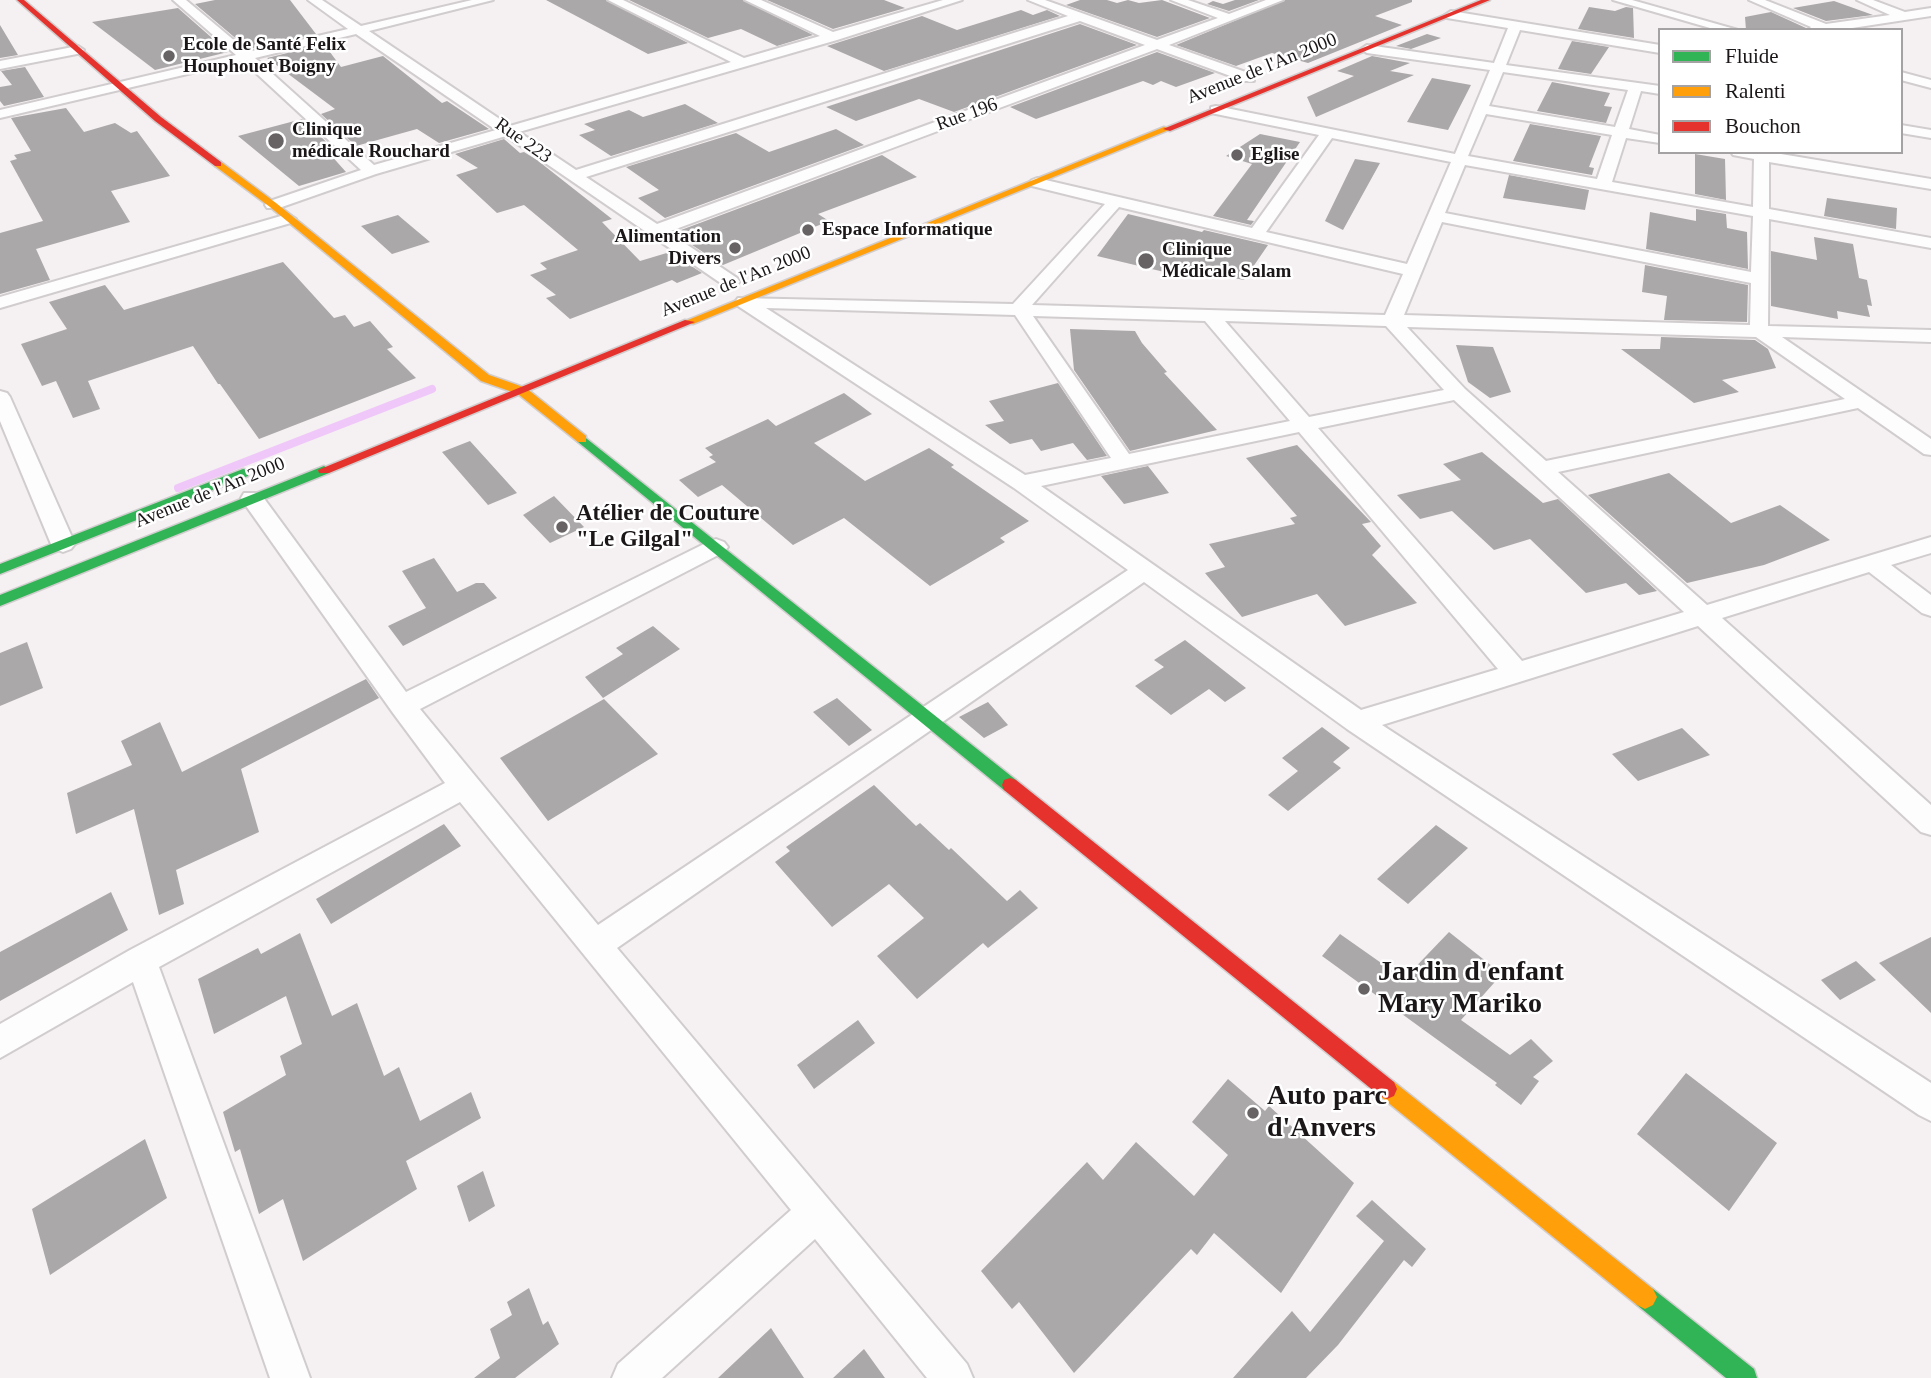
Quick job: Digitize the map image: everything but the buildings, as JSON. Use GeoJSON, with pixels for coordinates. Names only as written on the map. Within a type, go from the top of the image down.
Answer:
{"type":"FeatureCollection","features":[{"type":"Feature","properties":{"kind":"main road"},"geometry":{"type":"LineString","coordinates":[[20,0],[158,119],[273,205],[479,380],[522,391],[716,547],[1723,1371]]}},
{"type":"Feature","properties":{"kind":"main road","name":"Avenue de l'An 2000"},"geometry":{"type":"LineString","coordinates":[[1013,174],[1249,78],[1449,7],[1487,0]]}},
{"type":"Feature","properties":{"kind":"main road","name":"Avenue de l'An 2000"},"geometry":{"type":"LineString","coordinates":[[0,569],[63,544],[254,483],[522,391],[1367,49],[1449,7]]}},
{"type":"Feature","properties":{"kind":"main road"},"geometry":{"type":"LineString","coordinates":[[479,380],[511,368]]}},
{"type":"Feature","properties":{"kind":"main road","name":"Avenue de l'An 2000"},"geometry":{"type":"LineString","coordinates":[[0,601],[254,483]]}},
{"type":"Feature","properties":{"kind":"street"},"geometry":{"type":"LineString","coordinates":[[179,0],[371,171]]}},
{"type":"Feature","properties":{"kind":"street"},"geometry":{"type":"LineString","coordinates":[[0,114],[487,0]]}},
{"type":"Feature","properties":{"kind":"street"},"geometry":{"type":"LineString","coordinates":[[614,0],[744,63]]}},
{"type":"Feature","properties":{"kind":"street"},"geometry":{"type":"LineString","coordinates":[[751,0],[833,37]]}},
{"type":"Feature","properties":{"kind":"street"},"geometry":{"type":"LineString","coordinates":[[273,205],[371,171],[956,0]]}},
{"type":"Feature","properties":{"kind":"street"},"geometry":{"type":"LineString","coordinates":[[1034,0],[1249,78]]}},
{"type":"Feature","properties":{"kind":"street"},"geometry":{"type":"LineString","coordinates":[[1177,0],[1230,18]]}},
{"type":"Feature","properties":{"kind":"street","name":"Rue 196"},"geometry":{"type":"LineString","coordinates":[[657,230],[1277,0]]}},
{"type":"Feature","properties":{"kind":"street"},"geometry":{"type":"LineString","coordinates":[[1619,0],[1724,28]]}},
{"type":"Feature","properties":{"kind":"street"},"geometry":{"type":"LineString","coordinates":[[1755,0],[1817,28]]}},
{"type":"Feature","properties":{"kind":"street"},"geometry":{"type":"LineString","coordinates":[[1863,0],[1931,26]]}},
{"type":"Feature","properties":{"kind":"street","name":"Rue 223"},"geometry":{"type":"LineString","coordinates":[[318,1],[731,282]]}},
{"type":"Feature","properties":{"kind":"street"},"geometry":{"type":"LineString","coordinates":[[1449,7],[1515,27],[1658,49]]}},
{"type":"Feature","properties":{"kind":"street"},"geometry":{"type":"LineString","coordinates":[[1826,28],[1931,12]]}},
{"type":"Feature","properties":{"kind":"street"},"geometry":{"type":"LineString","coordinates":[[573,176],[1079,17]]}},
{"type":"Feature","properties":{"kind":"street"},"geometry":{"type":"LineString","coordinates":[[1392,321],[1515,27]]}},
{"type":"Feature","properties":{"kind":"street"},"geometry":{"type":"LineString","coordinates":[[1367,49],[1658,90]]}},
{"type":"Feature","properties":{"kind":"street"},"geometry":{"type":"LineString","coordinates":[[0,65],[78,50]]}},
{"type":"Feature","properties":{"kind":"street"},"geometry":{"type":"LineString","coordinates":[[1903,77],[1931,84]]}},
{"type":"Feature","properties":{"kind":"street"},"geometry":{"type":"LineString","coordinates":[[1603,185],[1636,87]]}},
{"type":"Feature","properties":{"kind":"street"},"geometry":{"type":"LineString","coordinates":[[1481,109],[1658,139]]}},
{"type":"Feature","properties":{"kind":"street"},"geometry":{"type":"LineString","coordinates":[[1216,110],[1459,159],[1931,243]]}},
{"type":"Feature","properties":{"kind":"street"},"geometry":{"type":"LineString","coordinates":[[1903,129],[1931,134]]}},
{"type":"Feature","properties":{"kind":"street"},"geometry":{"type":"LineString","coordinates":[[1256,234],[1328,133]]}},
{"type":"Feature","properties":{"kind":"street"},"geometry":{"type":"LineString","coordinates":[[1759,330],[1762,154],[1931,184]]}},
{"type":"Feature","properties":{"kind":"street"},"geometry":{"type":"LineString","coordinates":[[1037,183],[1413,271]]}},
{"type":"Feature","properties":{"kind":"street"},"geometry":{"type":"LineString","coordinates":[[1019,308],[1115,202]]}},
{"type":"Feature","properties":{"kind":"street"},"geometry":{"type":"LineString","coordinates":[[1436,216],[1760,279]]}},
{"type":"Feature","properties":{"kind":"street"},"geometry":{"type":"LineString","coordinates":[[0,303],[288,219]]}},
{"type":"Feature","properties":{"kind":"street"},"geometry":{"type":"LineString","coordinates":[[744,302],[1931,336]]}},
{"type":"Feature","properties":{"kind":"street"},"geometry":{"type":"LineString","coordinates":[[744,302],[1022,483],[1357,722],[1931,1103]]}},
{"type":"Feature","properties":{"kind":"street"},"geometry":{"type":"LineString","coordinates":[[1019,308],[1124,462]]}},
{"type":"Feature","properties":{"kind":"street"},"geometry":{"type":"LineString","coordinates":[[1210,315],[1517,673]]}},
{"type":"Feature","properties":{"kind":"street"},"geometry":{"type":"LineString","coordinates":[[1392,321],[1458,393],[1931,823]]}},
{"type":"Feature","properties":{"kind":"street"},"geometry":{"type":"LineString","coordinates":[[1759,330],[1931,449]]}},
{"type":"Feature","properties":{"kind":"street"},"geometry":{"type":"LineString","coordinates":[[1022,483],[1458,393]]}},
{"type":"Feature","properties":{"kind":"street"},"geometry":{"type":"LineString","coordinates":[[1541,469],[1862,401]]}},
{"type":"Feature","properties":{"kind":"street"},"geometry":{"type":"LineString","coordinates":[[1,404],[63,544]]}},
{"type":"Feature","properties":{"kind":"street"},"geometry":{"type":"LineString","coordinates":[[254,483],[402,706],[464,786],[953,1378]]}},
{"type":"Feature","properties":{"kind":"street"},"geometry":{"type":"LineString","coordinates":[[1357,722],[1931,545]]}},
{"type":"Feature","properties":{"kind":"street"},"geometry":{"type":"LineString","coordinates":[[402,706],[716,547]]}},
{"type":"Feature","properties":{"kind":"street"},"geometry":{"type":"LineString","coordinates":[[1872,564],[1931,607]]}},
{"type":"Feature","properties":{"kind":"street"},"geometry":{"type":"LineString","coordinates":[[597,944],[1145,570]]}},
{"type":"Feature","properties":{"kind":"street"},"geometry":{"type":"LineString","coordinates":[[0,1042],[141,960],[464,786]]}},
{"type":"Feature","properties":{"kind":"street"},"geometry":{"type":"LineString","coordinates":[[141,960],[290,1378]]}},
{"type":"Feature","properties":{"kind":"street"},"geometry":{"type":"LineString","coordinates":[[632,1378],[816,1213]]}},
{"type":"Feature","properties":{"kind":"waterway"},"geometry":{"type":"LineString","coordinates":[[178,488],[432,389]]}},
{"type":"Feature","properties":{"kind":"traffic: fast"},"geometry":{"type":"LineString","coordinates":[[582,439],[1010,785]]}},
{"type":"Feature","properties":{"kind":"traffic: fast"},"geometry":{"type":"LineString","coordinates":[[0,601],[324,470]]}},
{"type":"Feature","properties":{"kind":"traffic: fast"},"geometry":{"type":"LineString","coordinates":[[0,569],[243,473]]}},
{"type":"Feature","properties":{"kind":"traffic: fast"},"geometry":{"type":"LineString","coordinates":[[1645,1297],[1745,1378]]}},
{"type":"Feature","properties":{"kind":"traffic: slow"},"geometry":{"type":"LineString","coordinates":[[689,322],[1167,129]]}},
{"type":"Feature","properties":{"kind":"traffic: slow"},"geometry":{"type":"LineString","coordinates":[[218,164],[273,205],[485,378],[522,391],[582,439]]}},
{"type":"Feature","properties":{"kind":"traffic: slow"},"geometry":{"type":"LineString","coordinates":[[1387,1089],[1645,1297]]}},
{"type":"Feature","properties":{"kind":"traffic: jam"},"geometry":{"type":"LineString","coordinates":[[20,0],[158,119],[218,164]]}},
{"type":"Feature","properties":{"kind":"traffic: jam"},"geometry":{"type":"LineString","coordinates":[[1167,129],[1487,0]]}},
{"type":"Feature","properties":{"kind":"traffic: jam"},"geometry":{"type":"LineString","coordinates":[[324,470],[689,322]]}},
{"type":"Feature","properties":{"kind":"traffic: jam"},"geometry":{"type":"LineString","coordinates":[[1010,785],[1387,1089]]}},
{"type":"Feature","properties":{"kind":"place","name":"Ecole de Santé Felix Houphouet Boigny"},"geometry":{"type":"Point","coordinates":[169,56]}},
{"type":"Feature","properties":{"kind":"place","name":"Clinique médicale Rouchard"},"geometry":{"type":"Point","coordinates":[276,141]}},
{"type":"Feature","properties":{"kind":"place","name":"Eglise"},"geometry":{"type":"Point","coordinates":[1237,155]}},
{"type":"Feature","properties":{"kind":"place","name":"Espace Informatique"},"geometry":{"type":"Point","coordinates":[808,230]}},
{"type":"Feature","properties":{"kind":"place","name":"Alimentation Divers"},"geometry":{"type":"Point","coordinates":[735,248]}},
{"type":"Feature","properties":{"kind":"place","name":"Clinique Médicale Salam"},"geometry":{"type":"Point","coordinates":[1146,261]}},
{"type":"Feature","properties":{"kind":"place","name":"Atélier de Couture \"Le Gilgal\""},"geometry":{"type":"Point","coordinates":[562,527]}},
{"type":"Feature","properties":{"kind":"place","name":"Jardin d'enfant Mary Mariko"},"geometry":{"type":"Point","coordinates":[1364,989]}},
{"type":"Feature","properties":{"kind":"place","name":"Auto parc d'Anvers"},"geometry":{"type":"Point","coordinates":[1253,1113]}}]}
